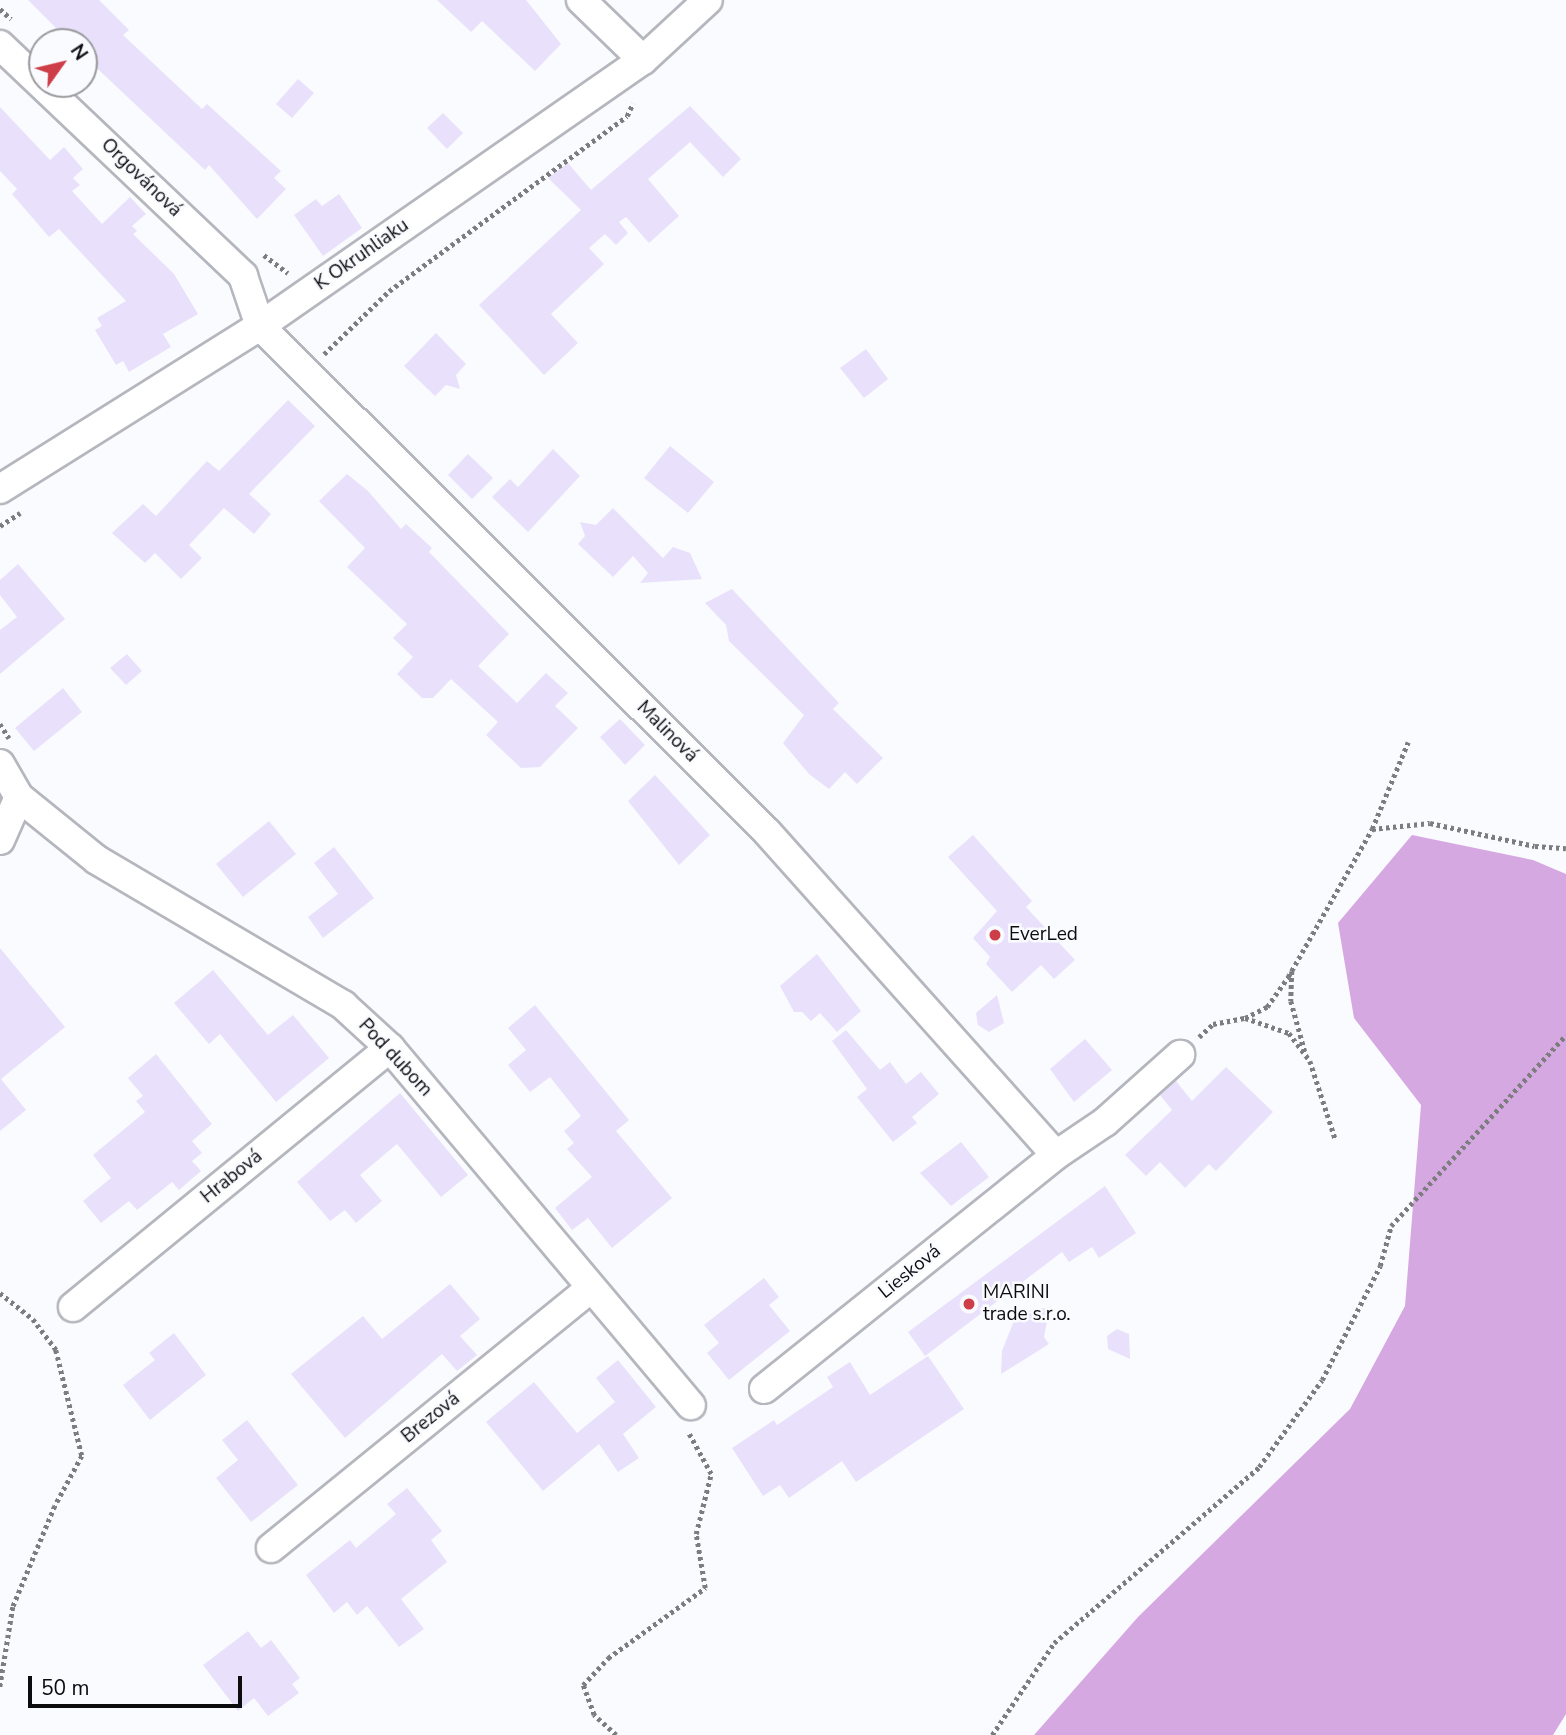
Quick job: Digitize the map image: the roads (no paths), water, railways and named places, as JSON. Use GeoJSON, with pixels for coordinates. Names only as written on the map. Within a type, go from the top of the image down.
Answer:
{"type":"FeatureCollection","features":[{"type":"Feature","properties":{"kind":"street"},"geometry":{"type":"LineString","coordinates":[[581,0],[632,68]]}},
{"type":"Feature","properties":{"kind":"street","name":"K Okruhliaku"},"geometry":{"type":"LineString","coordinates":[[0,489],[260,326],[632,68],[708,0]]}},
{"type":"Feature","properties":{"kind":"street","name":"Orgovánová"},"geometry":{"type":"LineString","coordinates":[[0,44],[243,275],[260,326]]}},
{"type":"Feature","properties":{"kind":"street","name":"Malinová"},"geometry":{"type":"LineString","coordinates":[[260,326],[767,832],[1056,1155]]}},
{"type":"Feature","properties":{"kind":"street","name":"Pod dubom"},"geometry":{"type":"LineString","coordinates":[[0,764],[19,797],[97,860],[344,1005],[390,1048],[691,1405]]}},
{"type":"Feature","properties":{"kind":"street"},"geometry":{"type":"LineString","coordinates":[[0,840],[19,797]]}},
{"type":"Feature","properties":{"kind":"street","name":"Hrabová"},"geometry":{"type":"LineString","coordinates":[[73,1307],[390,1048]]}},
{"type":"Feature","properties":{"kind":"street","name":"Liesková"},"geometry":{"type":"LineString","coordinates":[[764,1389],[1056,1155],[1105,1122],[1181,1055]]}},
{"type":"Feature","properties":{"kind":"street","name":"Brezová"},"geometry":{"type":"LineString","coordinates":[[271,1548],[591,1288]]}},
{"type":"Feature","properties":{"kind":"place","name":"EverLed"},"geometry":{"type":"Point","coordinates":[995,935]}},
{"type":"Feature","properties":{"kind":"place","name":"MARINI trade s.r.o."},"geometry":{"type":"Point","coordinates":[969,1304]}}]}
